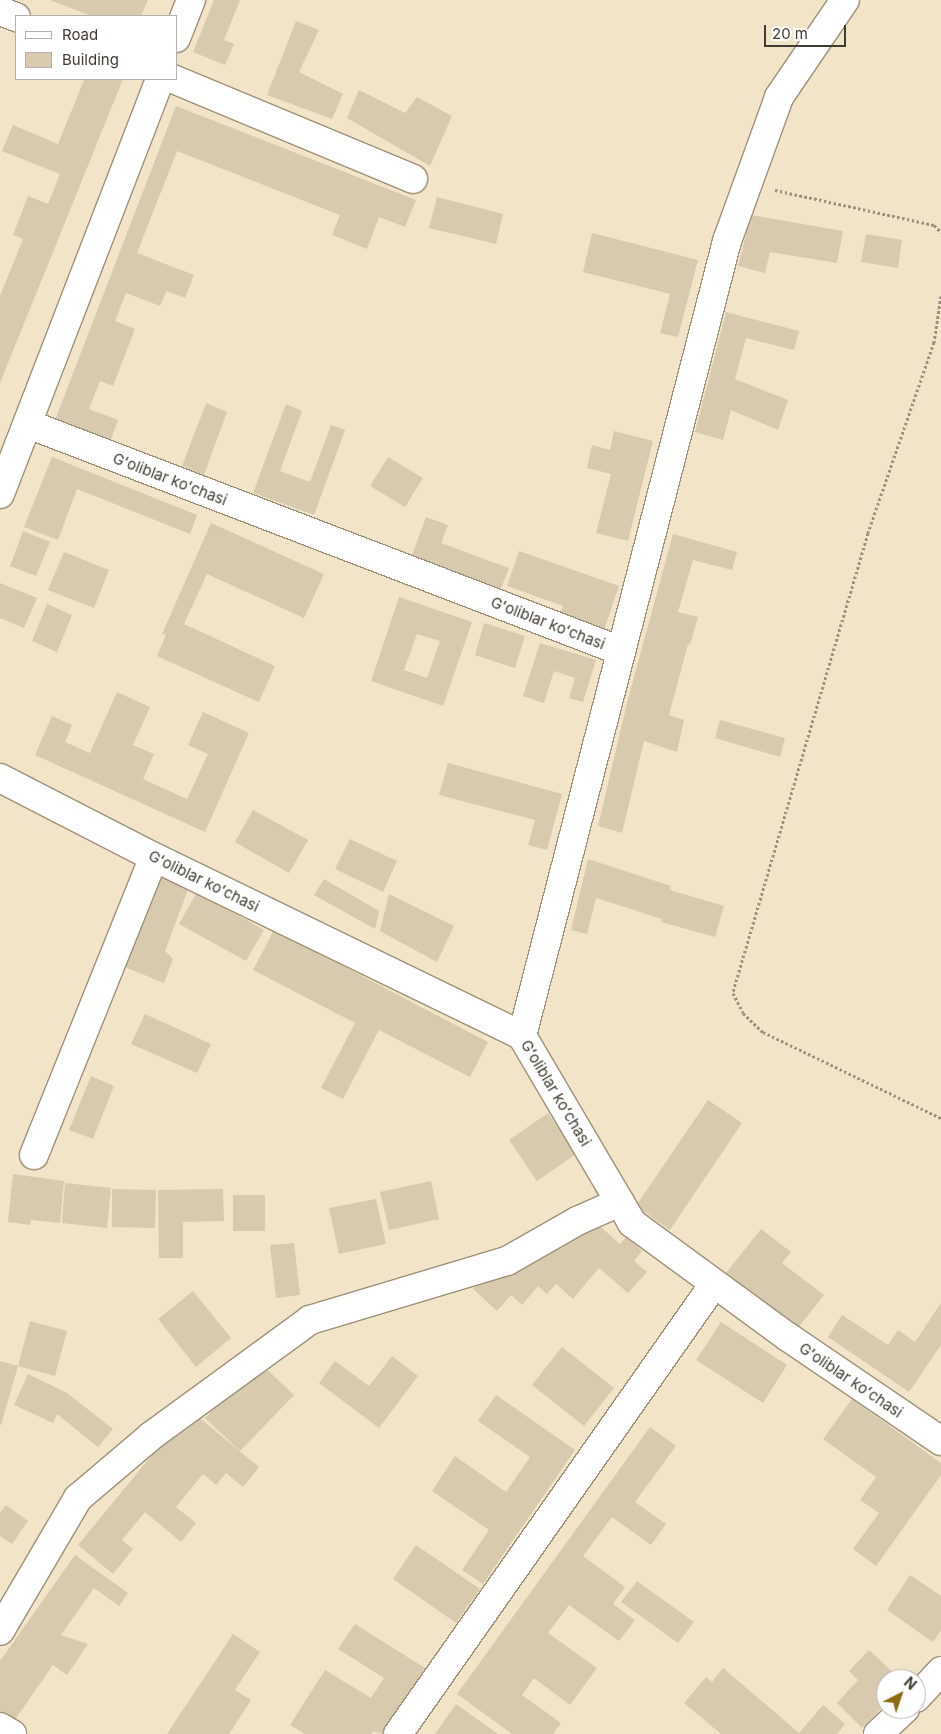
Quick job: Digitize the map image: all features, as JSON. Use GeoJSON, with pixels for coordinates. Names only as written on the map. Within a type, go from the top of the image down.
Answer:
{"type":"FeatureCollection","features":[{"type":"Feature","properties":{"kind":"street"},"geometry":{"type":"LineString","coordinates":[[178,33],[191,0]]}},
{"type":"Feature","properties":{"kind":"street"},"geometry":{"type":"LineString","coordinates":[[522,1036],[727,241],[779,97],[845,0]]}},
{"type":"Feature","properties":{"kind":"street"},"geometry":{"type":"LineString","coordinates":[[0,11],[15,17]]}},
{"type":"Feature","properties":{"kind":"street"},"geometry":{"type":"LineString","coordinates":[[0,494],[160,80]]}},
{"type":"Feature","properties":{"kind":"street"},"geometry":{"type":"LineString","coordinates":[[175,80],[413,179]]}},
{"type":"Feature","properties":{"kind":"street","name":"Gʻoliblar koʻchasi"},"geometry":{"type":"LineString","coordinates":[[28,424],[621,651]]}},
{"type":"Feature","properties":{"kind":"street","name":"Gʻoliblar koʻchasi"},"geometry":{"type":"LineString","coordinates":[[0,778],[154,857],[522,1036],[632,1223],[788,1337],[941,1441]]}},
{"type":"Feature","properties":{"kind":"street"},"geometry":{"type":"LineString","coordinates":[[34,1155],[154,857]]}},
{"type":"Feature","properties":{"kind":"street"},"geometry":{"type":"LineString","coordinates":[[0,1631],[78,1498],[151,1436],[310,1320],[507,1261],[577,1221],[620,1202]]}},
{"type":"Feature","properties":{"kind":"street"},"geometry":{"type":"LineString","coordinates":[[398,1734],[714,1284]]}},
{"type":"Feature","properties":{"kind":"street"},"geometry":{"type":"LineString","coordinates":[[926,1687],[941,1671]]}},
{"type":"Feature","properties":{"kind":"street"},"geometry":{"type":"LineString","coordinates":[[878,1734],[894,1719]]}},
{"type":"Feature","properties":{"kind":"street"},"geometry":{"type":"LineString","coordinates":[[0,1727],[12,1734]]}},
{"type":"Feature","properties":{"kind":"path"},"geometry":{"type":"LineString","coordinates":[[747,184],[934,225],[941,232]]}},
{"type":"Feature","properties":{"kind":"path"},"geometry":{"type":"LineString","coordinates":[[941,296],[934,342],[868,533],[733,993],[743,1013],[763,1032],[941,1118]]}},
{"type":"Feature","properties":{"kind":"building"},"geometry":{"type":"Polygon","coordinates":[[[50,0],[148,0],[141,15],[88,15],[50,0]]]}},
{"type":"Feature","properties":{"kind":"building"},"geometry":{"type":"Polygon","coordinates":[[[214,0],[240,0],[224,40],[234,44],[225,65],[193,52],[214,0]]]}},
{"type":"Feature","properties":{"kind":"building"},"geometry":{"type":"Polygon","coordinates":[[[296,21],[319,30],[299,72],[343,94],[332,119],[267,95],[296,21]]]}},
{"type":"Feature","properties":{"kind":"building"},"geometry":{"type":"Polygon","coordinates":[[[84,80],[123,80],[0,383],[0,296],[23,239],[13,235],[28,196],[48,204],[60,174],[2,151],[13,125],[58,144],[84,80]]]}},
{"type":"Feature","properties":{"kind":"building"},"geometry":{"type":"Polygon","coordinates":[[[359,90],[405,113],[417,97],[452,116],[430,166],[347,118],[359,90]]]}},
{"type":"Feature","properties":{"kind":"building"},"geometry":{"type":"Polygon","coordinates":[[[176,106],[416,200],[405,227],[379,217],[367,249],[332,235],[340,215],[177,151],[137,253],[194,275],[185,298],[166,291],[160,306],[126,293],[115,321],[135,329],[113,386],[100,381],[89,409],[118,420],[110,442],[55,420],[176,106]]]}},
{"type":"Feature","properties":{"kind":"building"},"geometry":{"type":"Polygon","coordinates":[[[437,197],[503,214],[496,244],[429,228],[437,197]]]}},
{"type":"Feature","properties":{"kind":"building"},"geometry":{"type":"Polygon","coordinates":[[[751,215],[843,231],[837,263],[770,252],[765,273],[738,266],[751,215]]]}},
{"type":"Feature","properties":{"kind":"building"},"geometry":{"type":"Polygon","coordinates":[[[592,233],[698,260],[678,337],[660,333],[670,294],[583,272],[592,233]]]}},
{"type":"Feature","properties":{"kind":"building"},"geometry":{"type":"Polygon","coordinates":[[[866,234],[902,240],[898,268],[861,262],[866,234]]]}},
{"type":"Feature","properties":{"kind":"building"},"geometry":{"type":"Polygon","coordinates":[[[726,312],[799,331],[794,350],[746,338],[735,379],[788,400],[778,430],[731,410],[723,440],[695,432],[726,312]]]}},
{"type":"Feature","properties":{"kind":"building"},"geometry":{"type":"Polygon","coordinates":[[[206,403],[227,412],[204,475],[182,466],[206,403]]]}},
{"type":"Feature","properties":{"kind":"building"},"geometry":{"type":"Polygon","coordinates":[[[286,404],[302,411],[280,471],[310,482],[331,425],[345,430],[314,515],[253,493],[286,404]]]}},
{"type":"Feature","properties":{"kind":"building"},"geometry":{"type":"Polygon","coordinates":[[[614,431],[653,441],[628,541],[596,533],[611,474],[587,468],[592,445],[610,450],[614,431]]]}},
{"type":"Feature","properties":{"kind":"building"},"geometry":{"type":"Polygon","coordinates":[[[52,457],[197,515],[190,534],[77,489],[58,540],[24,527],[52,457]]]}},
{"type":"Feature","properties":{"kind":"building"},"geometry":{"type":"Polygon","coordinates":[[[388,457],[423,478],[405,507],[370,486],[388,457]]]}},
{"type":"Feature","properties":{"kind":"building"},"geometry":{"type":"Polygon","coordinates":[[[426,517],[448,525],[441,543],[509,568],[500,591],[411,558],[426,517]]]}},
{"type":"Feature","properties":{"kind":"building"},"geometry":{"type":"Polygon","coordinates":[[[211,523],[324,574],[304,618],[207,574],[184,624],[275,666],[259,702],[157,656],[166,635],[162,634],[211,523]]]}},
{"type":"Feature","properties":{"kind":"building"},"geometry":{"type":"Polygon","coordinates":[[[23,531],[50,542],[36,576],[10,566],[23,531]]]}},
{"type":"Feature","properties":{"kind":"building"},"geometry":{"type":"Polygon","coordinates":[[[673,534],[737,552],[732,570],[693,560],[678,612],[698,617],[690,645],[688,644],[669,715],[684,720],[677,752],[644,741],[622,833],[598,826],[628,699],[673,534]]]}},
{"type":"Feature","properties":{"kind":"building"},"geometry":{"type":"Polygon","coordinates":[[[519,551],[619,586],[604,630],[560,614],[563,606],[507,586],[519,551]]]}},
{"type":"Feature","properties":{"kind":"building"},"geometry":{"type":"Polygon","coordinates":[[[64,552],[109,570],[94,608],[48,590],[64,552]]]}},
{"type":"Feature","properties":{"kind":"building"},"geometry":{"type":"Polygon","coordinates":[[[0,583],[37,598],[24,628],[0,618],[0,583]]]}},
{"type":"Feature","properties":{"kind":"building"},"geometry":{"type":"Polygon","coordinates":[[[399,597],[472,622],[443,706],[371,681],[399,597]],[[417,634],[404,670],[427,678],[440,641],[417,634]]]}},
{"type":"Feature","properties":{"kind":"building"},"geometry":{"type":"Polygon","coordinates":[[[47,604],[72,615],[57,652],[32,641],[47,604]]]}},
{"type":"Feature","properties":{"kind":"building"},"geometry":{"type":"Polygon","coordinates":[[[484,623],[525,636],[515,668],[475,655],[484,623]]]}},
{"type":"Feature","properties":{"kind":"building"},"geometry":{"type":"Polygon","coordinates":[[[540,643],[596,660],[583,702],[569,698],[575,678],[554,671],[544,703],[523,696],[540,643]]]}},
{"type":"Feature","properties":{"kind":"building"},"geometry":{"type":"Polygon","coordinates":[[[117,692],[150,707],[133,745],[154,754],[143,779],[187,799],[208,754],[188,745],[203,712],[249,733],[205,832],[35,755],[52,716],[72,725],[65,742],[90,753],[117,692]]]}},
{"type":"Feature","properties":{"kind":"building"},"geometry":{"type":"Polygon","coordinates":[[[720,720],[785,738],[780,757],[715,738],[720,720]]]}},
{"type":"Feature","properties":{"kind":"building"},"geometry":{"type":"Polygon","coordinates":[[[448,763],[562,794],[547,850],[528,845],[535,820],[439,795],[448,763]]]}},
{"type":"Feature","properties":{"kind":"building"},"geometry":{"type":"Polygon","coordinates":[[[253,810],[308,840],[289,873],[235,842],[253,810]]]}},
{"type":"Feature","properties":{"kind":"building"},"geometry":{"type":"Polygon","coordinates":[[[350,839],[397,861],[383,892],[335,869],[350,839]]]}},
{"type":"Feature","properties":{"kind":"building"},"geometry":{"type":"Polygon","coordinates":[[[588,859],[671,886],[670,890],[724,906],[715,937],[661,922],[662,919],[596,898],[587,934],[571,930],[588,859]]]}},
{"type":"Feature","properties":{"kind":"building"},"geometry":{"type":"Polygon","coordinates":[[[158,874],[189,887],[165,951],[173,959],[164,983],[122,966],[158,874]]]}},
{"type":"Feature","properties":{"kind":"building"},"geometry":{"type":"Polygon","coordinates":[[[324,879],[379,911],[375,929],[314,895],[324,879]]]}},
{"type":"Feature","properties":{"kind":"building"},"geometry":{"type":"Polygon","coordinates":[[[197,892],[264,930],[246,961],[179,924],[197,892]]]}},
{"type":"Feature","properties":{"kind":"building"},"geometry":{"type":"Polygon","coordinates":[[[389,894],[454,926],[437,962],[380,931],[389,894]]]}},
{"type":"Feature","properties":{"kind":"building"},"geometry":{"type":"Polygon","coordinates":[[[274,930],[488,1042],[470,1077],[379,1030],[343,1099],[321,1088],[355,1023],[253,970],[274,930]]]}},
{"type":"Feature","properties":{"kind":"building"},"geometry":{"type":"Polygon","coordinates":[[[145,1014],[211,1044],[197,1073],[131,1044],[145,1014]]]}},
{"type":"Feature","properties":{"kind":"building"},"geometry":{"type":"Polygon","coordinates":[[[91,1076],[114,1086],[93,1139],[69,1130],[91,1076]]]}},
{"type":"Feature","properties":{"kind":"building"},"geometry":{"type":"Polygon","coordinates":[[[708,1100],[742,1123],[670,1230],[636,1206],[708,1100]]]}},
{"type":"Feature","properties":{"kind":"building"},"geometry":{"type":"Polygon","coordinates":[[[548,1113],[576,1154],[537,1181],[509,1140],[548,1113]]]}},
{"type":"Feature","properties":{"kind":"building"},"geometry":{"type":"Polygon","coordinates":[[[13,1174],[64,1181],[60,1223],[31,1220],[30,1225],[8,1222],[13,1174]]]}},
{"type":"Feature","properties":{"kind":"building"},"geometry":{"type":"Polygon","coordinates":[[[431,1181],[439,1219],[389,1230],[380,1192],[431,1181]]]}},
{"type":"Feature","properties":{"kind":"building"},"geometry":{"type":"Polygon","coordinates":[[[65,1183],[111,1188],[107,1228],[62,1223],[65,1183]]]}},
{"type":"Feature","properties":{"kind":"building"},"geometry":{"type":"Polygon","coordinates":[[[112,1189],[156,1190],[155,1228],[112,1227],[112,1189]]]}},
{"type":"Feature","properties":{"kind":"building"},"geometry":{"type":"Polygon","coordinates":[[[223,1189],[224,1221],[183,1222],[183,1258],[159,1258],[158,1190],[223,1189]]]}},
{"type":"Feature","properties":{"kind":"building"},"geometry":{"type":"Polygon","coordinates":[[[233,1195],[265,1195],[265,1231],[233,1231],[233,1195]]]}},
{"type":"Feature","properties":{"kind":"building"},"geometry":{"type":"Polygon","coordinates":[[[376,1199],[386,1244],[339,1254],[329,1208],[376,1199]]]}},
{"type":"Feature","properties":{"kind":"building"},"geometry":{"type":"Polygon","coordinates":[[[595,1222],[620,1244],[626,1237],[642,1251],[634,1261],[647,1272],[628,1293],[599,1268],[573,1299],[556,1284],[547,1294],[538,1286],[522,1305],[511,1295],[497,1311],[473,1289],[487,1273],[595,1222]]]}},
{"type":"Feature","properties":{"kind":"building"},"geometry":{"type":"Polygon","coordinates":[[[761,1229],[791,1252],[782,1263],[824,1295],[797,1329],[726,1273],[761,1229]]]}},
{"type":"Feature","properties":{"kind":"building"},"geometry":{"type":"Polygon","coordinates":[[[294,1243],[300,1295],[276,1298],[270,1245],[294,1243]]]}},
{"type":"Feature","properties":{"kind":"building"},"geometry":{"type":"Polygon","coordinates":[[[193,1291],[231,1338],[196,1367],[158,1319],[193,1291]]]}},
{"type":"Feature","properties":{"kind":"building"},"geometry":{"type":"Polygon","coordinates":[[[941,1303],[941,1345],[909,1392],[828,1337],[842,1315],[888,1345],[898,1330],[915,1342],[941,1303]]]}},
{"type":"Feature","properties":{"kind":"building"},"geometry":{"type":"Polygon","coordinates":[[[30,1321],[67,1331],[55,1376],[18,1366],[30,1321]]]}},
{"type":"Feature","properties":{"kind":"building"},"geometry":{"type":"Polygon","coordinates":[[[721,1322],[787,1365],[763,1403],[696,1360],[721,1322]]]}},
{"type":"Feature","properties":{"kind":"building"},"geometry":{"type":"Polygon","coordinates":[[[562,1347],[614,1388],[584,1426],[532,1385],[562,1347]]]}},
{"type":"Feature","properties":{"kind":"building"},"geometry":{"type":"Polygon","coordinates":[[[392,1356],[418,1376],[379,1428],[319,1383],[335,1361],[369,1386],[392,1356]]]}},
{"type":"Feature","properties":{"kind":"building"},"geometry":{"type":"Polygon","coordinates":[[[0,1361],[18,1366],[1,1425],[0,1425],[0,1361]]]}},
{"type":"Feature","properties":{"kind":"building"},"geometry":{"type":"Polygon","coordinates":[[[259,1362],[294,1395],[240,1451],[205,1418],[259,1362]]]}},
{"type":"Feature","properties":{"kind":"building"},"geometry":{"type":"Polygon","coordinates":[[[28,1374],[67,1393],[113,1429],[98,1447],[57,1414],[53,1423],[14,1405],[28,1374]]]}},
{"type":"Feature","properties":{"kind":"building"},"geometry":{"type":"Polygon","coordinates":[[[496,1395],[575,1450],[483,1584],[462,1570],[489,1530],[432,1491],[455,1456],[506,1492],[530,1457],[478,1421],[496,1395]]]}},
{"type":"Feature","properties":{"kind":"building"},"geometry":{"type":"Polygon","coordinates":[[[852,1399],[941,1463],[941,1475],[876,1566],[853,1549],[879,1513],[860,1500],[876,1477],[823,1439],[852,1399]]]}},
{"type":"Feature","properties":{"kind":"building"},"geometry":{"type":"Polygon","coordinates":[[[196,1415],[259,1467],[243,1487],[226,1473],[216,1485],[203,1474],[176,1507],[196,1523],[181,1542],[145,1512],[122,1540],[133,1549],[113,1574],[78,1545],[180,1421],[196,1415]]]}},
{"type":"Feature","properties":{"kind":"building"},"geometry":{"type":"Polygon","coordinates":[[[650,1427],[676,1446],[635,1502],[666,1524],[651,1545],[612,1517],[583,1556],[625,1587],[613,1604],[635,1620],[619,1641],[569,1605],[548,1633],[597,1668],[570,1705],[534,1678],[522,1695],[561,1723],[553,1734],[512,1734],[457,1694],[650,1427]]]}},
{"type":"Feature","properties":{"kind":"building"},"geometry":{"type":"Polygon","coordinates":[[[6,1505],[28,1521],[12,1544],[0,1536],[0,1513],[6,1505]]]}},
{"type":"Feature","properties":{"kind":"building"},"geometry":{"type":"Polygon","coordinates":[[[416,1545],[480,1589],[456,1623],[393,1579],[416,1545]]]}},
{"type":"Feature","properties":{"kind":"building"},"geometry":{"type":"Polygon","coordinates":[[[75,1555],[128,1593],[119,1606],[94,1588],[61,1635],[88,1644],[67,1675],[53,1665],[14,1721],[0,1711],[0,1661],[75,1555]]]}},
{"type":"Feature","properties":{"kind":"building"},"geometry":{"type":"Polygon","coordinates":[[[910,1575],[941,1596],[941,1630],[933,1642],[887,1610],[910,1575]]]}},
{"type":"Feature","properties":{"kind":"building"},"geometry":{"type":"Polygon","coordinates":[[[637,1581],[694,1622],[678,1643],[621,1602],[637,1581]]]}},
{"type":"Feature","properties":{"kind":"building"},"geometry":{"type":"Polygon","coordinates":[[[355,1624],[425,1668],[383,1734],[373,1731],[372,1734],[305,1734],[290,1725],[325,1670],[371,1698],[384,1678],[338,1649],[355,1624]]]}},
{"type":"Feature","properties":{"kind":"building"},"geometry":{"type":"Polygon","coordinates":[[[233,1634],[260,1652],[235,1690],[251,1700],[229,1734],[167,1734],[233,1634]]]}},
{"type":"Feature","properties":{"kind":"building"},"geometry":{"type":"Polygon","coordinates":[[[869,1650],[889,1669],[876,1669],[876,1713],[862,1728],[837,1703],[858,1680],[849,1671],[869,1650]]]}},
{"type":"Feature","properties":{"kind":"building"},"geometry":{"type":"Polygon","coordinates":[[[723,1668],[799,1733],[823,1705],[845,1724],[837,1734],[721,1734],[684,1703],[706,1677],[712,1682],[723,1668]]]}},
{"type":"Feature","properties":{"kind":"building"},"geometry":{"type":"Polygon","coordinates":[[[456,1704],[498,1734],[435,1734],[456,1704]]]}}]}
